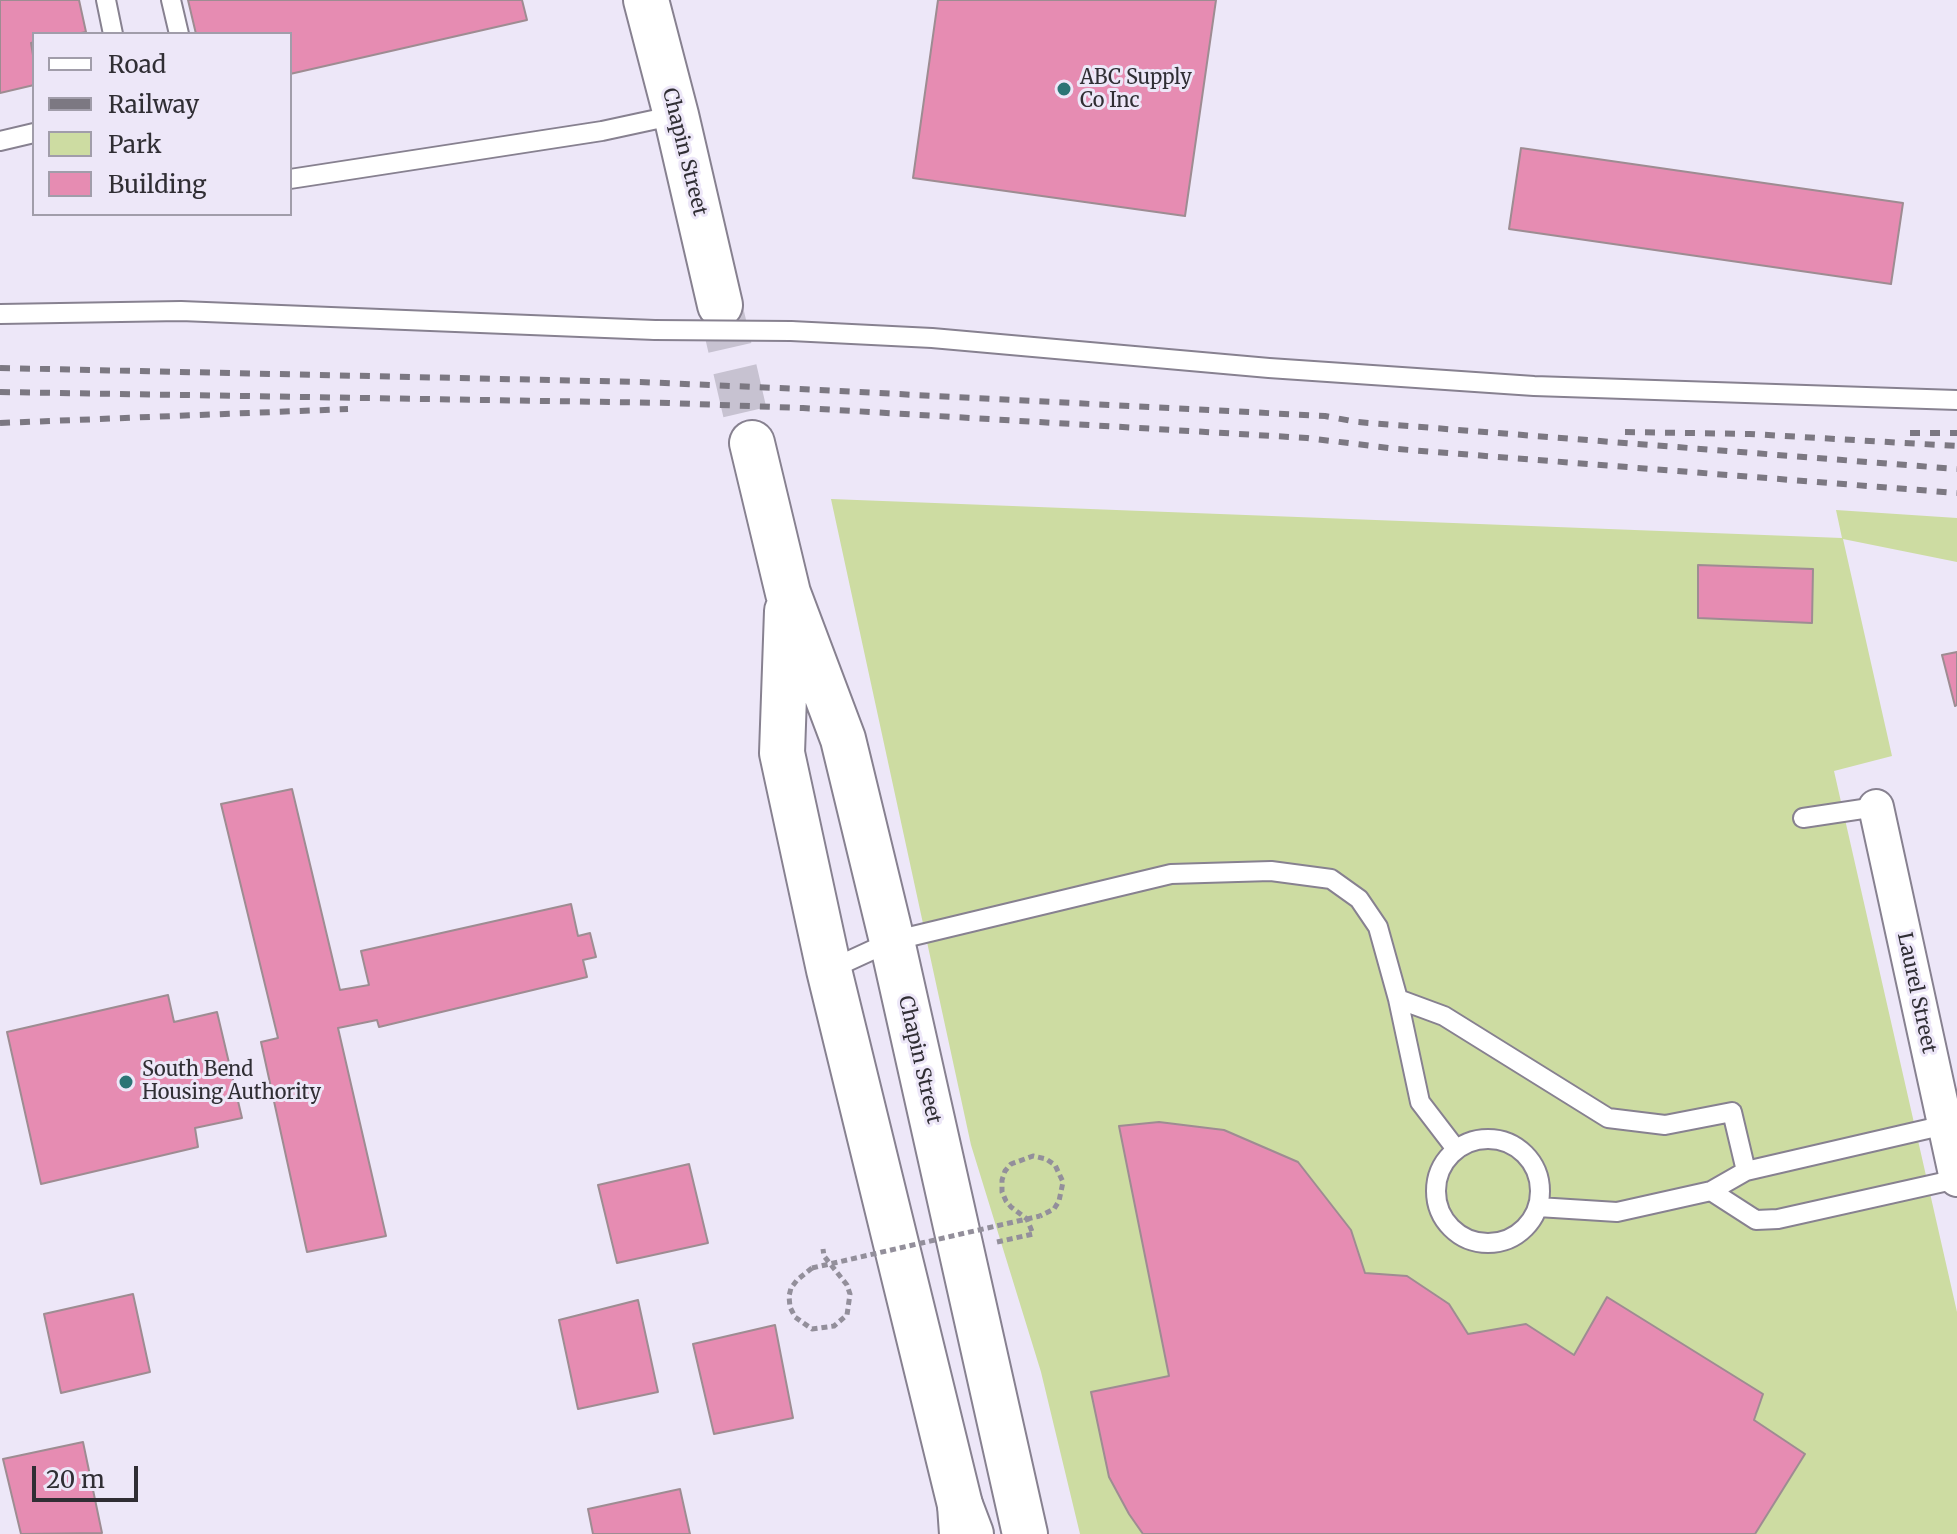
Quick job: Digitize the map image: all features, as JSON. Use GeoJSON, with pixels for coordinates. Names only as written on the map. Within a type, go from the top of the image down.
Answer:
{"type":"FeatureCollection","features":[{"type":"Feature","properties":{"kind":"main road","name":"Chapin Street"},"geometry":{"type":"LineString","coordinates":[[646,0],[720,305]]}},
{"type":"Feature","properties":{"kind":"main road","name":"Chapin Street"},"geometry":{"type":"LineString","coordinates":[[752,443],[788,593],[843,739],[892,941],[1025,1534]]}},
{"type":"Feature","properties":{"kind":"main road","name":"Chapin Street"},"geometry":{"type":"LineString","coordinates":[[788,593],[782,753],[829,970],[964,1524]]}},
{"type":"Feature","properties":{"kind":"street","name":"Laurel Street"},"geometry":{"type":"LineString","coordinates":[[1876,807],[1957,1179]]}},
{"type":"Feature","properties":{"kind":"lane"},"geometry":{"type":"LineString","coordinates":[[106,0],[113,32]]}},
{"type":"Feature","properties":{"kind":"lane"},"geometry":{"type":"LineString","coordinates":[[171,0],[179,32]]}},
{"type":"Feature","properties":{"kind":"lane"},"geometry":{"type":"LineString","coordinates":[[292,179],[602,131],[676,115]]}},
{"type":"Feature","properties":{"kind":"lane"},"geometry":{"type":"LineString","coordinates":[[0,141],[32,133]]}},
{"type":"Feature","properties":{"kind":"lane"},"geometry":{"type":"LineString","coordinates":[[0,314],[181,311],[655,330],[791,331],[932,338],[1534,386],[1957,400]]}},
{"type":"Feature","properties":{"kind":"lane"},"geometry":{"type":"LineString","coordinates":[[1803,818],[1876,807]]}},
{"type":"Feature","properties":{"kind":"lane"},"geometry":{"type":"LineString","coordinates":[[829,970],[892,941],[1171,874],[1271,871],[1331,879],[1359,899],[1378,927],[1398,999],[1420,1102],[1456,1149]]}},
{"type":"Feature","properties":{"kind":"lane"},"geometry":{"type":"LineString","coordinates":[[1398,999],[1444,1016],[1608,1118],[1665,1125],[1732,1112],[1746,1171]]}},
{"type":"Feature","properties":{"kind":"lane"},"geometry":{"type":"LineString","coordinates":[[1538,1207],[1617,1212],[1711,1191],[1746,1171],[1945,1125]]}},
{"type":"Feature","properties":{"kind":"lane"},"geometry":{"type":"LineString","coordinates":[[1487,1138],[1504,1140],[1519,1148],[1531,1160],[1541,1191],[1538,1207],[1529,1223],[1516,1235],[1500,1242],[1482,1243],[1465,1238],[1450,1228],[1440,1213],[1436,1196],[1437,1178],[1444,1161],[1456,1149],[1471,1141],[1487,1138]]}},
{"type":"Feature","properties":{"kind":"lane"},"geometry":{"type":"LineString","coordinates":[[1711,1191],[1756,1220],[1778,1219],[1957,1179]]}},
{"type":"Feature","properties":{"kind":"path"},"geometry":{"type":"LineString","coordinates":[[823,1249],[824,1256],[847,1285],[850,1294],[847,1315],[834,1326],[812,1329],[795,1317],[789,1296],[791,1288],[812,1268],[1040,1216],[1054,1209],[1059,1201],[1063,1182],[1055,1165],[1033,1156],[1011,1164],[1005,1171],[1002,1192],[1006,1201],[1011,1207],[1027,1219],[1033,1234],[996,1242]]}},
{"type":"Feature","properties":{"kind":"green space"},"geometry":{"type":"Polygon","coordinates":[[[831,499],[1842,538],[1836,510],[1957,518],[1957,562],[1843,539],[1892,756],[1834,771],[1957,1312],[1957,1534],[1080,1534],[1041,1372],[971,1145],[831,499]]]}},
{"type":"Feature","properties":{"kind":"building"},"geometry":{"type":"Polygon","coordinates":[[[0,0],[79,0],[86,32],[32,32],[32,85],[0,93],[0,0]]]}},
{"type":"Feature","properties":{"kind":"building"},"geometry":{"type":"Polygon","coordinates":[[[188,0],[522,0],[527,20],[292,74],[292,32],[196,32],[188,0]]]}},
{"type":"Feature","properties":{"kind":"building","name":"ABC Supply Co Inc"},"geometry":{"type":"Polygon","coordinates":[[[938,0],[1216,0],[1185,216],[913,178],[938,0]]]}},
{"type":"Feature","properties":{"kind":"building"},"geometry":{"type":"Polygon","coordinates":[[[1521,148],[1903,203],[1891,284],[1509,229],[1521,148]]]}},
{"type":"Feature","properties":{"kind":"building"},"geometry":{"type":"Polygon","coordinates":[[[1698,565],[1813,569],[1812,623],[1698,618],[1698,565]]]}},
{"type":"Feature","properties":{"kind":"building"},"geometry":{"type":"Polygon","coordinates":[[[1957,652],[1957,705],[1955,706],[1942,655],[1957,652]]]}},
{"type":"Feature","properties":{"kind":"building"},"geometry":{"type":"Polygon","coordinates":[[[292,789],[340,990],[369,985],[361,951],[571,904],[578,936],[590,933],[596,957],[583,960],[587,977],[379,1027],[377,1020],[338,1028],[386,1236],[307,1252],[261,1042],[278,1038],[221,804],[292,789]]]}},
{"type":"Feature","properties":{"kind":"building","name":"South Bend Housing Authority"},"geometry":{"type":"Polygon","coordinates":[[[168,995],[174,1022],[217,1012],[242,1118],[195,1128],[198,1147],[41,1184],[7,1032],[168,995]]]}},
{"type":"Feature","properties":{"kind":"building"},"geometry":{"type":"Polygon","coordinates":[[[1159,1122],[1224,1130],[1298,1162],[1351,1230],[1365,1273],[1407,1276],[1449,1304],[1468,1334],[1526,1324],[1574,1355],[1607,1297],[1763,1394],[1754,1420],[1805,1454],[1755,1534],[1143,1534],[1109,1477],[1091,1392],[1169,1376],[1119,1126],[1159,1122]]]}},
{"type":"Feature","properties":{"kind":"building"},"geometry":{"type":"Polygon","coordinates":[[[689,1164],[708,1243],[617,1263],[598,1185],[689,1164]]]}},
{"type":"Feature","properties":{"kind":"building"},"geometry":{"type":"Polygon","coordinates":[[[133,1294],[150,1372],[61,1393],[44,1314],[133,1294]]]}},
{"type":"Feature","properties":{"kind":"building"},"geometry":{"type":"Polygon","coordinates":[[[638,1300],[658,1392],[578,1409],[559,1320],[638,1300]]]}},
{"type":"Feature","properties":{"kind":"building"},"geometry":{"type":"Polygon","coordinates":[[[775,1325],[793,1418],[714,1434],[693,1344],[775,1325]]]}},
{"type":"Feature","properties":{"kind":"building"},"geometry":{"type":"Polygon","coordinates":[[[83,1442],[102,1533],[21,1534],[3,1459],[83,1442]]]}},
{"type":"Feature","properties":{"kind":"building"},"geometry":{"type":"Polygon","coordinates":[[[680,1489],[690,1534],[593,1534],[588,1509],[680,1489]]]}},
{"type":"Feature","properties":{"kind":"tunnel"},"geometry":{"type":"LineString","coordinates":[[720,305],[752,443]]}},
{"type":"Feature","properties":{"kind":"railway"},"geometry":{"type":"LineString","coordinates":[[0,368],[640,382],[1325,416],[1357,422],[1957,469]]}},
{"type":"Feature","properties":{"kind":"railway"},"geometry":{"type":"LineString","coordinates":[[0,392],[803,408],[1307,438],[1397,449],[1957,493]]}},
{"type":"Feature","properties":{"kind":"railway"},"geometry":{"type":"LineString","coordinates":[[0,423],[348,409]]}},
{"type":"Feature","properties":{"kind":"railway"},"geometry":{"type":"LineString","coordinates":[[1625,432],[1750,434],[1957,446]]}},
{"type":"Feature","properties":{"kind":"railway"},"geometry":{"type":"LineString","coordinates":[[1910,433],[1957,433]]}},
{"type":"Feature","properties":{"kind":"place","name":"ABC Supply Co Inc"},"geometry":{"type":"Point","coordinates":[1064,89]}},
{"type":"Feature","properties":{"kind":"place","name":"South Bend Housing Authority"},"geometry":{"type":"Point","coordinates":[126,1082]}}]}
